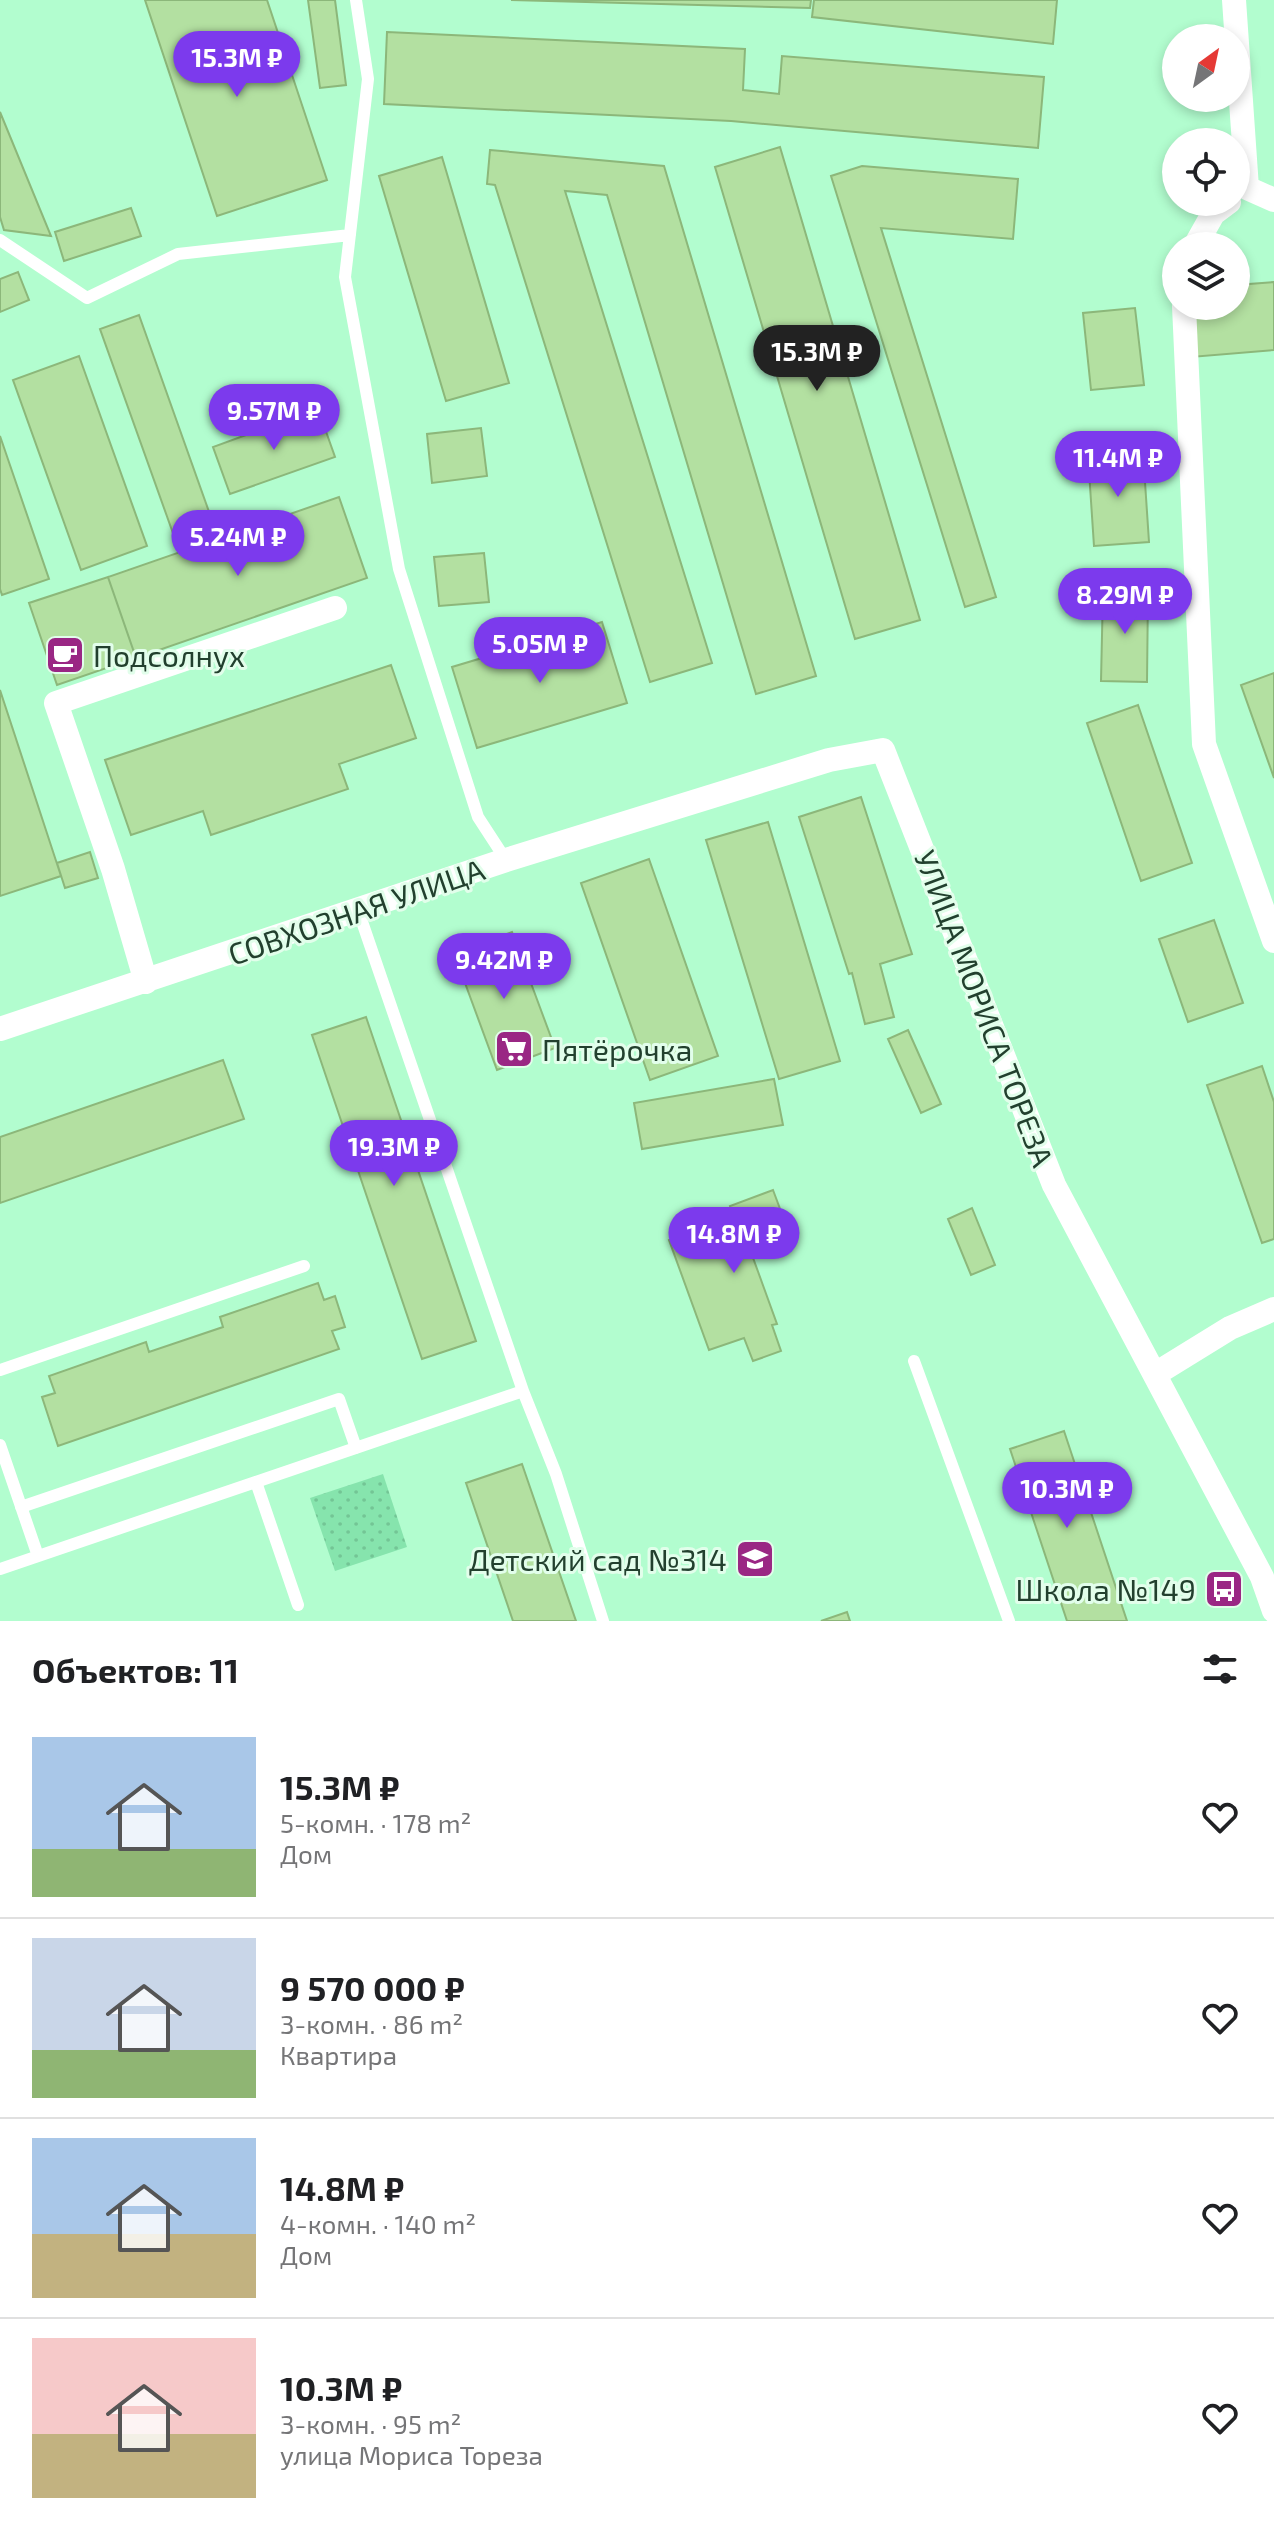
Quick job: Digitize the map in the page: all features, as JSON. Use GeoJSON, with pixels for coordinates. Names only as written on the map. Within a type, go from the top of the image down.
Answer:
{"type":"FeatureCollection","features":[{"type":"Feature","properties":{"kind":"street"},"geometry":{"type":"LineString","coordinates":[[1234,0],[1236,128]]}},
{"type":"Feature","properties":{"kind":"street"},"geometry":{"type":"LineString","coordinates":[[1250,197],[1274,200]]}},
{"type":"Feature","properties":{"kind":"street"},"geometry":{"type":"LineString","coordinates":[[1185,320],[1204,744],[1274,941]]}},
{"type":"Feature","properties":{"kind":"street"},"geometry":{"type":"LineString","coordinates":[[146,982],[113,869],[56,703],[335,608]]}},
{"type":"Feature","properties":{"kind":"street","name":"УЛИЦА МОРИСА ТОРЕЗА"},"geometry":{"type":"LineString","coordinates":[[506,860],[829,760],[883,750],[1054,1185],[1110,1295],[1157,1373],[1262,1577],[1274,1611]]}},
{"type":"Feature","properties":{"kind":"street","name":"СОВХОЗНАЯ УЛИЦА"},"geometry":{"type":"LineString","coordinates":[[0,1029],[506,860]]}},
{"type":"Feature","properties":{"kind":"street"},"geometry":{"type":"LineString","coordinates":[[1157,1373],[1230,1328],[1274,1309]]}},
{"type":"Feature","properties":{"kind":"lane","name":"СОВХОЗНАЯ УЛИЦА"},"geometry":{"type":"LineString","coordinates":[[356,0],[368,79],[345,277],[399,569],[478,817],[506,860]]}},
{"type":"Feature","properties":{"kind":"lane"},"geometry":{"type":"LineString","coordinates":[[0,240],[87,298],[178,254],[350,235]]}},
{"type":"Feature","properties":{"kind":"lane"},"geometry":{"type":"LineString","coordinates":[[358,910],[523,1391],[556,1474],[603,1621]]}},
{"type":"Feature","properties":{"kind":"lane"},"geometry":{"type":"LineString","coordinates":[[0,1370],[304,1266]]}},
{"type":"Feature","properties":{"kind":"lane"},"geometry":{"type":"LineString","coordinates":[[914,1361],[1009,1621]]}},
{"type":"Feature","properties":{"kind":"lane"},"geometry":{"type":"LineString","coordinates":[[0,1569],[523,1391]]}},
{"type":"Feature","properties":{"kind":"lane"},"geometry":{"type":"LineString","coordinates":[[21,1507],[339,1399],[356,1448]]}},
{"type":"Feature","properties":{"kind":"lane"},"geometry":{"type":"LineString","coordinates":[[0,1445],[38,1556]]}},
{"type":"Feature","properties":{"kind":"lane"},"geometry":{"type":"LineString","coordinates":[[256,1482],[298,1605]]}},
{"type":"Feature","properties":{"kind":"green space"},"geometry":{"type":"Polygon","coordinates":[[[383,1474],[407,1547],[335,1571],[310,1498],[383,1474]]]}},
{"type":"Feature","properties":{"kind":"building"},"geometry":{"type":"Polygon","coordinates":[[[145,0],[267,0],[327,180],[217,216],[145,0]]]}},
{"type":"Feature","properties":{"kind":"building"},"geometry":{"type":"Polygon","coordinates":[[[308,0],[335,0],[346,85],[320,88],[308,0]]]}},
{"type":"Feature","properties":{"kind":"building"},"geometry":{"type":"Polygon","coordinates":[[[511,0],[811,0],[810,8],[511,0]]]}},
{"type":"Feature","properties":{"kind":"building"},"geometry":{"type":"Polygon","coordinates":[[[814,0],[1057,0],[1053,44],[812,17],[814,0]]]}},
{"type":"Feature","properties":{"kind":"building"},"geometry":{"type":"Polygon","coordinates":[[[387,32],[745,49],[743,90],[779,94],[782,56],[1044,77],[1038,148],[731,121],[384,104],[387,32]]]}},
{"type":"Feature","properties":{"kind":"building"},"geometry":{"type":"Polygon","coordinates":[[[0,112],[51,236],[4,230],[0,217],[0,112]]]}},
{"type":"Feature","properties":{"kind":"building"},"geometry":{"type":"Polygon","coordinates":[[[780,147],[920,620],[855,639],[715,167],[780,147]]]}},
{"type":"Feature","properties":{"kind":"building"},"geometry":{"type":"Polygon","coordinates":[[[490,150],[664,166],[816,676],[756,694],[607,195],[565,191],[712,663],[650,682],[495,185],[487,184],[490,150]]]}},
{"type":"Feature","properties":{"kind":"building"},"geometry":{"type":"Polygon","coordinates":[[[442,157],[509,383],[446,401],[379,176],[442,157]]]}},
{"type":"Feature","properties":{"kind":"building"},"geometry":{"type":"Polygon","coordinates":[[[862,166],[1018,179],[1013,239],[881,228],[996,597],[965,607],[831,176],[862,166]]]}},
{"type":"Feature","properties":{"kind":"building"},"geometry":{"type":"Polygon","coordinates":[[[131,208],[141,236],[64,261],[55,232],[131,208]]]}},
{"type":"Feature","properties":{"kind":"building"},"geometry":{"type":"Polygon","coordinates":[[[18,272],[29,300],[0,312],[0,279],[18,272]]]}},
{"type":"Feature","properties":{"kind":"building"},"geometry":{"type":"Polygon","coordinates":[[[1274,282],[1274,350],[1191,357],[1188,320],[1250,320],[1250,284],[1274,282]]]}},
{"type":"Feature","properties":{"kind":"building"},"geometry":{"type":"Polygon","coordinates":[[[1135,308],[1144,385],[1091,390],[1083,313],[1135,308]]]}},
{"type":"Feature","properties":{"kind":"building"},"geometry":{"type":"Polygon","coordinates":[[[139,315],[213,523],[174,536],[100,329],[139,315]]]}},
{"type":"Feature","properties":{"kind":"building"},"geometry":{"type":"Polygon","coordinates":[[[79,356],[147,546],[81,570],[13,380],[79,356]]]}},
{"type":"Feature","properties":{"kind":"building"},"geometry":{"type":"Polygon","coordinates":[[[318,409],[335,457],[230,494],[213,447],[318,409]]]}},
{"type":"Feature","properties":{"kind":"building"},"geometry":{"type":"Polygon","coordinates":[[[481,428],[487,476],[432,483],[427,434],[481,428]]]}},
{"type":"Feature","properties":{"kind":"building"},"geometry":{"type":"Polygon","coordinates":[[[0,436],[49,579],[2,595],[0,589],[0,436]]]}},
{"type":"Feature","properties":{"kind":"building"},"geometry":{"type":"Polygon","coordinates":[[[1143,452],[1149,542],[1094,546],[1088,456],[1143,452]]]}},
{"type":"Feature","properties":{"kind":"building"},"geometry":{"type":"Polygon","coordinates":[[[339,497],[367,578],[136,658],[108,577],[339,497]]]}},
{"type":"Feature","properties":{"kind":"building"},"geometry":{"type":"Polygon","coordinates":[[[484,553],[489,602],[439,606],[434,557],[484,553]]]}},
{"type":"Feature","properties":{"kind":"building"},"geometry":{"type":"Polygon","coordinates":[[[108,577],[136,658],[57,685],[29,603],[108,577]]]}},
{"type":"Feature","properties":{"kind":"building"},"geometry":{"type":"Polygon","coordinates":[[[1103,590],[1148,591],[1147,682],[1101,681],[1103,590]]]}},
{"type":"Feature","properties":{"kind":"building"},"geometry":{"type":"Polygon","coordinates":[[[602,622],[627,703],[477,748],[452,667],[602,622]]]}},
{"type":"Feature","properties":{"kind":"building"},"geometry":{"type":"Polygon","coordinates":[[[391,665],[416,738],[339,764],[348,789],[211,835],[203,811],[131,835],[105,760],[391,665]]]}},
{"type":"Feature","properties":{"kind":"building"},"geometry":{"type":"Polygon","coordinates":[[[1274,673],[1274,778],[1241,685],[1274,673]]]}},
{"type":"Feature","properties":{"kind":"building"},"geometry":{"type":"Polygon","coordinates":[[[0,690],[61,876],[0,896],[0,690]]]}},
{"type":"Feature","properties":{"kind":"building"},"geometry":{"type":"Polygon","coordinates":[[[1138,705],[1192,863],[1141,881],[1087,723],[1138,705]]]}},
{"type":"Feature","properties":{"kind":"building"},"geometry":{"type":"Polygon","coordinates":[[[861,797],[912,954],[880,964],[894,1017],[865,1024],[852,973],[849,974],[799,817],[861,797]]]}},
{"type":"Feature","properties":{"kind":"building"},"geometry":{"type":"Polygon","coordinates":[[[768,822],[840,1061],[779,1079],[706,840],[768,822]]]}},
{"type":"Feature","properties":{"kind":"building"},"geometry":{"type":"Polygon","coordinates":[[[90,852],[98,878],[65,888],[57,863],[90,852]]]}},
{"type":"Feature","properties":{"kind":"building"},"geometry":{"type":"Polygon","coordinates":[[[649,859],[718,1056],[650,1080],[581,883],[649,859]]]}},
{"type":"Feature","properties":{"kind":"building"},"geometry":{"type":"Polygon","coordinates":[[[1214,920],[1243,1003],[1188,1022],[1159,939],[1214,920]]]}},
{"type":"Feature","properties":{"kind":"building"},"geometry":{"type":"Polygon","coordinates":[[[512,932],[555,1048],[497,1070],[454,953],[512,932]]]}},
{"type":"Feature","properties":{"kind":"building"},"geometry":{"type":"Polygon","coordinates":[[[366,1017],[476,1341],[422,1359],[312,1035],[366,1017]]]}},
{"type":"Feature","properties":{"kind":"building"},"geometry":{"type":"Polygon","coordinates":[[[908,1030],[941,1104],[921,1113],[888,1039],[908,1030]]]}},
{"type":"Feature","properties":{"kind":"building"},"geometry":{"type":"Polygon","coordinates":[[[223,1060],[244,1119],[0,1203],[0,1137],[223,1060]]]}},
{"type":"Feature","properties":{"kind":"building"},"geometry":{"type":"Polygon","coordinates":[[[1262,1066],[1274,1102],[1274,1239],[1262,1243],[1207,1085],[1262,1066]]]}},
{"type":"Feature","properties":{"kind":"building"},"geometry":{"type":"Polygon","coordinates":[[[774,1079],[783,1125],[642,1149],[634,1103],[774,1079]]]}},
{"type":"Feature","properties":{"kind":"building"},"geometry":{"type":"Polygon","coordinates":[[[773,1190],[792,1241],[752,1255],[777,1324],[772,1325],[781,1351],[753,1361],[744,1338],[709,1350],[669,1240],[734,1216],[730,1206],[773,1190]]]}},
{"type":"Feature","properties":{"kind":"building"},"geometry":{"type":"Polygon","coordinates":[[[972,1208],[995,1265],[971,1275],[948,1219],[972,1208]]]}},
{"type":"Feature","properties":{"kind":"building"},"geometry":{"type":"Polygon","coordinates":[[[318,1283],[324,1300],[335,1296],[345,1327],[332,1331],[339,1349],[58,1446],[42,1397],[55,1393],[49,1376],[146,1342],[149,1352],[223,1327],[220,1317],[318,1283]]]}},
{"type":"Feature","properties":{"kind":"building"},"geometry":{"type":"Polygon","coordinates":[[[1064,1431],[1127,1621],[1067,1621],[1010,1449],[1064,1431]]]}},
{"type":"Feature","properties":{"kind":"building"},"geometry":{"type":"Polygon","coordinates":[[[522,1464],[576,1621],[513,1621],[466,1483],[522,1464]]]}},
{"type":"Feature","properties":{"kind":"building"},"geometry":{"type":"Polygon","coordinates":[[[847,1612],[850,1621],[821,1621],[847,1612]]]}},
{"type":"Feature","properties":{"kind":"place","name":"Подсолнух"},"geometry":{"type":"Point","coordinates":[65,655]}},
{"type":"Feature","properties":{"kind":"place","name":"Пятёрочка"},"geometry":{"type":"Point","coordinates":[514,1049]}},
{"type":"Feature","properties":{"kind":"place","name":"Детский сад №314"},"geometry":{"type":"Point","coordinates":[755,1559]}},
{"type":"Feature","properties":{"kind":"place","name":"Школа №149"},"geometry":{"type":"Point","coordinates":[1224,1589]}}]}
